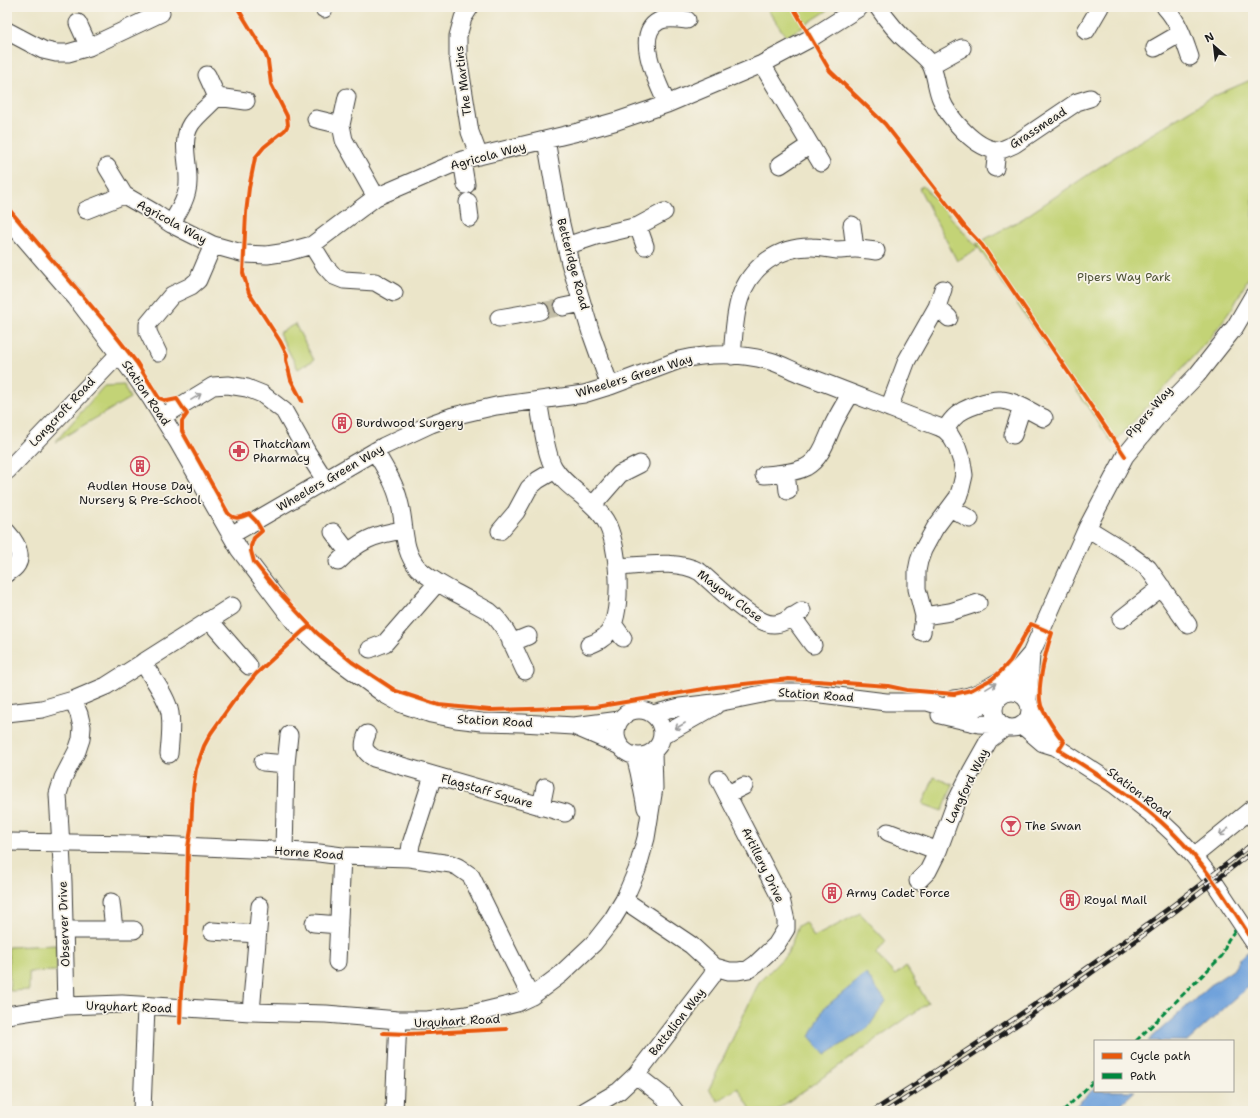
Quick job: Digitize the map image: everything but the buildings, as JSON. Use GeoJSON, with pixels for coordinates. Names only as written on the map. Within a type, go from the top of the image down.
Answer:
{"type":"FeatureCollection","features":[{"type":"Feature","properties":{"kind":"street","name":"The Martins"},"geometry":{"type":"LineString","coordinates":[[470,7],[464,18],[458,36],[458,56],[470,132],[479,156]]}},
{"type":"Feature","properties":{"kind":"street","name":"Agricola Way"},"geometry":{"type":"LineString","coordinates":[[106,167],[124,194],[155,212],[171,224],[213,246],[245,254],[267,255],[300,250],[312,245],[376,197],[462,160],[617,121],[667,104],[762,64],[811,38],[860,7]]}},
{"type":"Feature","properties":{"kind":"street","name":"Grassmead"},"geometry":{"type":"LineString","coordinates":[[878,7],[897,32],[926,58],[931,65],[941,98],[953,119],[969,136],[984,145],[998,150],[1015,144],[1080,96]]}},
{"type":"Feature","properties":{"kind":"street"},"geometry":{"type":"LineString","coordinates":[[1086,31],[1100,7]]}},
{"type":"Feature","properties":{"kind":"street"},"geometry":{"type":"LineString","coordinates":[[1165,7],[1172,16],[1181,33],[1190,57]]}},
{"type":"Feature","properties":{"kind":"street"},"geometry":{"type":"LineString","coordinates":[[7,31],[43,50],[56,53],[68,53],[89,47],[161,13]]}},
{"type":"Feature","properties":{"kind":"street"},"geometry":{"type":"LineString","coordinates":[[667,104],[647,53],[647,43],[653,28],[665,13],[687,20]]}},
{"type":"Feature","properties":{"kind":"street"},"geometry":{"type":"LineString","coordinates":[[78,23],[89,47]]}},
{"type":"Feature","properties":{"kind":"street"},"geometry":{"type":"LineString","coordinates":[[1155,48],[1181,33]]}},
{"type":"Feature","properties":{"kind":"street"},"geometry":{"type":"LineString","coordinates":[[931,65],[962,48]]}},
{"type":"Feature","properties":{"kind":"street"},"geometry":{"type":"LineString","coordinates":[[762,64],[821,163]]}},
{"type":"Feature","properties":{"kind":"street"},"geometry":{"type":"LineString","coordinates":[[207,75],[217,97]]}},
{"type":"Feature","properties":{"kind":"street"},"geometry":{"type":"LineString","coordinates":[[217,97],[246,101]]}},
{"type":"Feature","properties":{"kind":"street"},"geometry":{"type":"LineString","coordinates":[[171,224],[185,200],[187,190],[188,181],[185,142],[187,135],[191,124],[217,97]]}},
{"type":"Feature","properties":{"kind":"street"},"geometry":{"type":"LineString","coordinates":[[347,97],[341,125],[344,140],[376,197]]}},
{"type":"Feature","properties":{"kind":"street"},"geometry":{"type":"LineString","coordinates":[[316,119],[341,125]]}},
{"type":"Feature","properties":{"kind":"street","name":"Betteridge Road"},"geometry":{"type":"LineString","coordinates":[[546,140],[566,246],[591,333],[610,386]]}},
{"type":"Feature","properties":{"kind":"street"},"geometry":{"type":"LineString","coordinates":[[780,165],[810,145]]}},
{"type":"Feature","properties":{"kind":"street","name":"Grassmead"},"geometry":{"type":"LineString","coordinates":[[995,168],[998,150]]}},
{"type":"Feature","properties":{"kind":"street"},"geometry":{"type":"LineString","coordinates":[[462,160],[468,202]]}},
{"type":"Feature","properties":{"kind":"street","name":"Agricola Way"},"geometry":{"type":"LineString","coordinates":[[86,210],[124,194]]}},
{"type":"Feature","properties":{"kind":"street"},"geometry":{"type":"LineString","coordinates":[[566,246],[596,236],[638,226],[664,212]]}},
{"type":"Feature","properties":{"kind":"street","name":"Station Road"},"geometry":{"type":"LineString","coordinates":[[7,218],[76,298],[150,397],[178,442],[231,535],[267,588],[303,631],[342,664],[384,694],[415,709],[456,719],[482,722],[574,726],[620,720],[625,714],[632,711],[647,711],[653,714],[680,707],[722,702],[759,693],[788,691],[886,702],[926,702],[940,706],[958,708],[977,707],[1003,696],[1020,693],[1030,705],[1056,747]]}},
{"type":"Feature","properties":{"kind":"street"},"geometry":{"type":"LineString","coordinates":[[852,225],[855,249]]}},
{"type":"Feature","properties":{"kind":"street"},"geometry":{"type":"LineString","coordinates":[[638,226],[645,246]]}},
{"type":"Feature","properties":{"kind":"street"},"geometry":{"type":"LineString","coordinates":[[312,245],[325,266],[334,276],[344,280],[377,277],[394,294]]}},
{"type":"Feature","properties":{"kind":"street"},"geometry":{"type":"LineString","coordinates":[[158,353],[148,332],[148,324],[169,289],[191,286],[198,280],[213,246]]}},
{"type":"Feature","properties":{"kind":"street"},"geometry":{"type":"LineString","coordinates":[[732,356],[734,327],[740,297],[750,277],[772,257],[783,252],[813,247],[838,250],[855,249],[876,251]]}},
{"type":"Feature","properties":{"kind":"street"},"geometry":{"type":"LineString","coordinates":[[889,408],[906,360],[943,312],[942,289]]}},
{"type":"Feature","properties":{"kind":"street","name":"Pipers Way"},"geometry":{"type":"LineString","coordinates":[[1003,696],[1019,668],[1031,654],[1087,528],[1125,456],[1161,412],[1197,375],[1235,327],[1253,296]]}},
{"type":"Feature","properties":{"kind":"street"},"geometry":{"type":"LineString","coordinates":[[563,307],[582,303]]}},
{"type":"Feature","properties":{"kind":"street"},"geometry":{"type":"LineString","coordinates":[[499,318],[540,310]]}},
{"type":"Feature","properties":{"kind":"street","name":"Longcroft Road"},"geometry":{"type":"LineString","coordinates":[[7,471],[118,354]]}},
{"type":"Feature","properties":{"kind":"street","name":"Wheelers Green Way"},"geometry":{"type":"LineString","coordinates":[[231,535],[375,451],[406,435],[453,416],[496,406],[584,394],[680,360],[705,355],[732,356],[772,361],[798,373],[945,430]]}},
{"type":"Feature","properties":{"kind":"street"},"geometry":{"type":"LineString","coordinates":[[162,417],[213,386],[228,385],[247,388],[262,394],[284,411],[325,480]]}},
{"type":"Feature","properties":{"kind":"street"},"geometry":{"type":"LineString","coordinates":[[764,476],[786,473],[806,467],[819,456],[834,423],[851,393]]}},
{"type":"Feature","properties":{"kind":"street"},"geometry":{"type":"LineString","coordinates":[[978,603],[950,612],[923,624],[917,589],[919,561],[935,528],[958,497],[964,475],[959,451],[950,435],[945,430],[958,414],[966,409],[992,401],[1001,400],[1022,407],[1044,418]]}},
{"type":"Feature","properties":{"kind":"street"},"geometry":{"type":"LineString","coordinates":[[538,401],[548,453],[555,470],[567,483],[593,504],[600,512],[610,527],[614,546],[617,567],[618,631],[608,633],[597,642],[589,645]]}},
{"type":"Feature","properties":{"kind":"street"},"geometry":{"type":"LineString","coordinates":[[1013,435],[1022,407]]}},
{"type":"Feature","properties":{"kind":"street"},"geometry":{"type":"LineString","coordinates":[[375,451],[397,494],[402,511],[403,530],[407,548],[414,563],[419,569],[437,583],[489,611],[495,616],[512,643],[525,671]]}},
{"type":"Feature","properties":{"kind":"street"},"geometry":{"type":"LineString","coordinates":[[593,504],[620,474],[640,464]]}},
{"type":"Feature","properties":{"kind":"street"},"geometry":{"type":"LineString","coordinates":[[500,531],[516,512],[529,488],[538,480],[555,470]]}},
{"type":"Feature","properties":{"kind":"street"},"geometry":{"type":"LineString","coordinates":[[786,473],[788,491]]}},
{"type":"Feature","properties":{"kind":"street"},"geometry":{"type":"LineString","coordinates":[[950,508],[970,519]]}},
{"type":"Feature","properties":{"kind":"street"},"geometry":{"type":"LineString","coordinates":[[1087,528],[1126,552],[1148,568],[1188,625]]}},
{"type":"Feature","properties":{"kind":"street"},"geometry":{"type":"LineString","coordinates":[[333,532],[343,557],[375,536],[384,532],[403,530]]}},
{"type":"Feature","properties":{"kind":"street"},"geometry":{"type":"LineString","coordinates":[[7,532],[16,542],[20,556],[15,569],[7,573]]}},
{"type":"Feature","properties":{"kind":"street","name":"Mayow Close"},"geometry":{"type":"LineString","coordinates":[[617,567],[670,564],[687,566],[700,572],[760,621],[767,624],[780,624],[797,614],[813,645]]}},
{"type":"Feature","properties":{"kind":"street"},"geometry":{"type":"LineString","coordinates":[[382,648],[437,583]]}},
{"type":"Feature","properties":{"kind":"street"},"geometry":{"type":"LineString","coordinates":[[1121,619],[1162,588]]}},
{"type":"Feature","properties":{"kind":"street"},"geometry":{"type":"LineString","coordinates":[[7,713],[42,709],[73,700],[106,686],[232,606]]}},
{"type":"Feature","properties":{"kind":"street"},"geometry":{"type":"LineString","coordinates":[[209,620],[249,666]]}},
{"type":"Feature","properties":{"kind":"street"},"geometry":{"type":"LineString","coordinates":[[512,643],[528,636]]}},
{"type":"Feature","properties":{"kind":"street","name":"Pipers Way"},"geometry":{"type":"LineString","coordinates":[[1030,705],[1031,654]]}},
{"type":"Feature","properties":{"kind":"street"},"geometry":{"type":"LineString","coordinates":[[143,662],[167,702],[170,712],[169,754]]}},
{"type":"Feature","properties":{"kind":"street"},"geometry":{"type":"LineString","coordinates":[[926,702],[959,699],[975,695],[1019,668]]}},
{"type":"Feature","properties":{"kind":"street"},"geometry":{"type":"LineString","coordinates":[[1003,696],[994,704],[995,716],[1003,726]]}},
{"type":"Feature","properties":{"kind":"street","name":"Observer Drive"},"geometry":{"type":"LineString","coordinates":[[66,1006],[63,882],[58,794],[63,778],[77,751],[81,739],[82,728],[79,714],[73,700]]}},
{"type":"Feature","properties":{"kind":"street","name":"Station Road"},"geometry":{"type":"LineString","coordinates":[[662,736],[722,702]]}},
{"type":"Feature","properties":{"kind":"street","name":"Station Road"},"geometry":{"type":"LineString","coordinates":[[886,702],[979,724],[1014,728],[1022,726],[1043,743],[1056,747],[1115,785],[1149,811],[1173,833],[1194,856],[1214,882],[1247,932]]}},
{"type":"Feature","properties":{"kind":"street"},"geometry":{"type":"LineString","coordinates":[[1022,726],[1029,718],[1030,705]]}},
{"type":"Feature","properties":{"kind":"street"},"geometry":{"type":"LineString","coordinates":[[634,756],[647,755],[658,748],[662,736],[662,728],[659,720],[653,714]]}},
{"type":"Feature","properties":{"kind":"street"},"geometry":{"type":"LineString","coordinates":[[620,720],[617,724],[616,735],[620,746]]}},
{"type":"Feature","properties":{"kind":"street","name":"Station Road"},"geometry":{"type":"LineString","coordinates":[[574,726],[620,746],[634,756]]}},
{"type":"Feature","properties":{"kind":"street","name":"Langford Way"},"geometry":{"type":"LineString","coordinates":[[918,881],[928,871],[938,851],[956,802],[971,772],[989,740],[1003,726]]}},
{"type":"Feature","properties":{"kind":"street","name":"Flagstaff Square"},"geometry":{"type":"LineString","coordinates":[[367,734],[363,742],[363,747],[374,758],[433,776],[477,786],[541,807],[565,813]]}},
{"type":"Feature","properties":{"kind":"street"},"geometry":{"type":"LineString","coordinates":[[284,851],[286,764],[289,735]]}},
{"type":"Feature","properties":{"kind":"street","name":"Urquhart Road"},"geometry":{"type":"LineString","coordinates":[[7,1015],[66,1006],[122,1004],[146,1007],[326,1014],[398,1020],[428,1020],[467,1015],[517,1003],[532,996],[560,975],[594,943],[612,920],[624,900],[633,881],[646,838],[654,788],[653,752]]}},
{"type":"Feature","properties":{"kind":"street","name":"Urquhart Road"},"geometry":{"type":"LineString","coordinates":[[634,756],[639,772],[648,818]]}},
{"type":"Feature","properties":{"kind":"street"},"geometry":{"type":"LineString","coordinates":[[264,762],[286,764]]}},
{"type":"Feature","properties":{"kind":"street","name":"Flagstaff Square"},"geometry":{"type":"LineString","coordinates":[[409,858],[411,844],[433,776]]}},
{"type":"Feature","properties":{"kind":"street","name":"Artillery Drive"},"geometry":{"type":"LineString","coordinates":[[624,900],[691,946],[715,967],[730,971],[749,969],[776,944],[786,929],[786,921],[781,900],[719,779]]}},
{"type":"Feature","properties":{"kind":"street"},"geometry":{"type":"LineString","coordinates":[[728,794],[744,786]]}},
{"type":"Feature","properties":{"kind":"street","name":"Flagstaff Square"},"geometry":{"type":"LineString","coordinates":[[541,807],[545,787]]}},
{"type":"Feature","properties":{"kind":"street"},"geometry":{"type":"LineString","coordinates":[[1194,856],[1253,808]]}},
{"type":"Feature","properties":{"kind":"street"},"geometry":{"type":"LineString","coordinates":[[888,832],[938,851]]}},
{"type":"Feature","properties":{"kind":"street","name":"Horne Road"},"geometry":{"type":"LineString","coordinates":[[7,842],[135,844],[284,851],[342,856],[409,858],[451,864],[471,876],[532,996]]}},
{"type":"Feature","properties":{"kind":"street"},"geometry":{"type":"LineString","coordinates":[[337,962],[342,856]]}},
{"type":"Feature","properties":{"kind":"street"},"geometry":{"type":"LineString","coordinates":[[111,902],[114,929]]}},
{"type":"Feature","properties":{"kind":"street"},"geometry":{"type":"LineString","coordinates":[[251,1012],[260,906]]}},
{"type":"Feature","properties":{"kind":"street"},"geometry":{"type":"LineString","coordinates":[[314,923],[339,925]]}},
{"type":"Feature","properties":{"kind":"street"},"geometry":{"type":"LineString","coordinates":[[64,930],[134,930]]}},
{"type":"Feature","properties":{"kind":"street"},"geometry":{"type":"LineString","coordinates":[[212,931],[257,934]]}},
{"type":"Feature","properties":{"kind":"street","name":"Battalion Way"},"geometry":{"type":"LineString","coordinates":[[585,1111],[614,1094],[636,1076],[712,976],[715,967]]}},
{"type":"Feature","properties":{"kind":"street"},"geometry":{"type":"LineString","coordinates":[[142,1111],[146,1007]]}},
{"type":"Feature","properties":{"kind":"street"},"geometry":{"type":"LineString","coordinates":[[394,1111],[398,1020]]}},
{"type":"Feature","properties":{"kind":"street"},"geometry":{"type":"LineString","coordinates":[[636,1076],[664,1097],[675,1111]]}},
{"type":"Feature","properties":{"kind":"green space"},"geometry":{"type":"Polygon","coordinates":[[[766,7],[833,7],[786,37],[766,7]]]}},
{"type":"Feature","properties":{"kind":"green space","name":"Pipers Way Park"},"geometry":{"type":"Polygon","coordinates":[[[1253,79],[1253,270],[1233,307],[1211,337],[1113,444],[976,244],[1022,219],[1119,154],[1212,97],[1253,79]]]}},
{"type":"Feature","properties":{"kind":"green space"},"geometry":{"type":"Polygon","coordinates":[[[923,186],[978,248],[957,261],[919,188],[923,186]]]}},
{"type":"Feature","properties":{"kind":"green space"},"geometry":{"type":"Polygon","coordinates":[[[295,324],[314,360],[298,369],[279,333],[295,324]]]}},
{"type":"Feature","properties":{"kind":"green space"},"geometry":{"type":"Polygon","coordinates":[[[124,385],[130,398],[55,442],[104,386],[124,385]]]}},
{"type":"Feature","properties":{"kind":"green space"},"geometry":{"type":"Polygon","coordinates":[[[934,777],[953,785],[942,811],[923,804],[934,777]]]}},
{"type":"Feature","properties":{"kind":"green space"},"geometry":{"type":"Polygon","coordinates":[[[860,913],[886,941],[876,954],[895,975],[906,966],[928,1003],[775,1111],[752,1111],[738,1088],[718,1101],[709,1089],[759,982],[788,953],[798,926],[805,922],[814,937],[860,913]]]}},
{"type":"Feature","properties":{"kind":"green space"},"geometry":{"type":"Polygon","coordinates":[[[56,945],[57,971],[29,972],[29,990],[10,991],[8,947],[56,945]]]}},
{"type":"Feature","properties":{"kind":"water"},"geometry":{"type":"Polygon","coordinates":[[[1253,949],[1253,972],[1251,974],[1249,986],[1189,1040],[1149,1040],[1212,984],[1233,970],[1243,955],[1253,949]]]}},
{"type":"Feature","properties":{"kind":"water"},"geometry":{"type":"Polygon","coordinates":[[[866,974],[886,1001],[868,1028],[825,1055],[810,1037],[824,1008],[866,974]]]}},
{"type":"Feature","properties":{"kind":"water"},"geometry":{"type":"Polygon","coordinates":[[[1094,1089],[1094,1092],[1134,1092],[1113,1111],[1070,1111],[1094,1089]]]}},
{"type":"Feature","properties":{"kind":"tunnel"},"geometry":{"type":"LineString","coordinates":[[540,311],[563,307]]}},
{"type":"Feature","properties":{"kind":"railway"},"geometry":{"type":"LineString","coordinates":[[873,1111],[971,1048],[1114,949],[1253,843]]}},
{"type":"Feature","properties":{"kind":"railway"},"geometry":{"type":"LineString","coordinates":[[886,1111],[980,1050],[1073,986],[1164,920],[1253,851]]}},
{"type":"Feature","properties":{"kind":"marked path"},"geometry":{"type":"LineString","coordinates":[[1137,1040],[1222,956],[1228,940],[1236,929]]}},
{"type":"Feature","properties":{"kind":"marked path"},"geometry":{"type":"LineString","coordinates":[[1063,1111],[1094,1081]]}},
{"type":"Feature","properties":{"kind":"cycle path"},"geometry":{"type":"LineString","coordinates":[[237,7],[265,53],[268,61],[271,84],[287,116],[288,125],[285,130],[264,147],[255,158],[246,213],[243,273],[249,293],[280,341],[287,355],[286,360],[291,380],[302,401]]}},
{"type":"Feature","properties":{"kind":"cycle path"},"geometry":{"type":"LineString","coordinates":[[793,7],[830,71],[885,124],[965,227],[982,245],[1125,456]]}},
{"type":"Feature","properties":{"kind":"cycle path"},"geometry":{"type":"LineString","coordinates":[[7,207],[105,322],[137,363],[159,398],[167,401],[177,399],[187,414],[182,421],[182,431],[228,513],[236,518],[249,514],[256,521],[262,531],[254,538],[251,546],[254,562],[275,588],[317,633],[352,662],[396,691],[439,705],[490,710],[595,707],[716,687],[789,679],[888,686],[907,690],[954,694],[971,690],[992,679],[1000,672],[1010,661],[1031,624],[1052,633],[1042,671],[1040,701],[1047,717],[1064,742],[1059,750],[1133,799],[1173,833],[1206,871],[1226,898],[1253,941]]}},
{"type":"Feature","properties":{"kind":"cycle path"},"geometry":{"type":"LineString","coordinates":[[180,1023],[186,939],[188,847],[196,769],[204,746],[211,733],[233,702],[256,674],[310,626]]}},
{"type":"Feature","properties":{"kind":"cycle path"},"geometry":{"type":"LineString","coordinates":[[383,1033],[408,1034],[507,1029]]}},
{"type":"Feature","properties":{"kind":"place","name":"Burdwood Surgery"},"geometry":{"type":"Point","coordinates":[342,423]}},
{"type":"Feature","properties":{"kind":"place","name":"Thatcham Pharmacy"},"geometry":{"type":"Point","coordinates":[239,451]}},
{"type":"Feature","properties":{"kind":"place","name":"Audlen House Day Nursery & Pre-School"},"geometry":{"type":"Point","coordinates":[140,466]}},
{"type":"Feature","properties":{"kind":"place","name":"The Swan"},"geometry":{"type":"Point","coordinates":[1011,826]}},
{"type":"Feature","properties":{"kind":"place","name":"Army Cadet Force"},"geometry":{"type":"Point","coordinates":[832,893]}},
{"type":"Feature","properties":{"kind":"place","name":"Royal Mail"},"geometry":{"type":"Point","coordinates":[1070,900]}}]}
